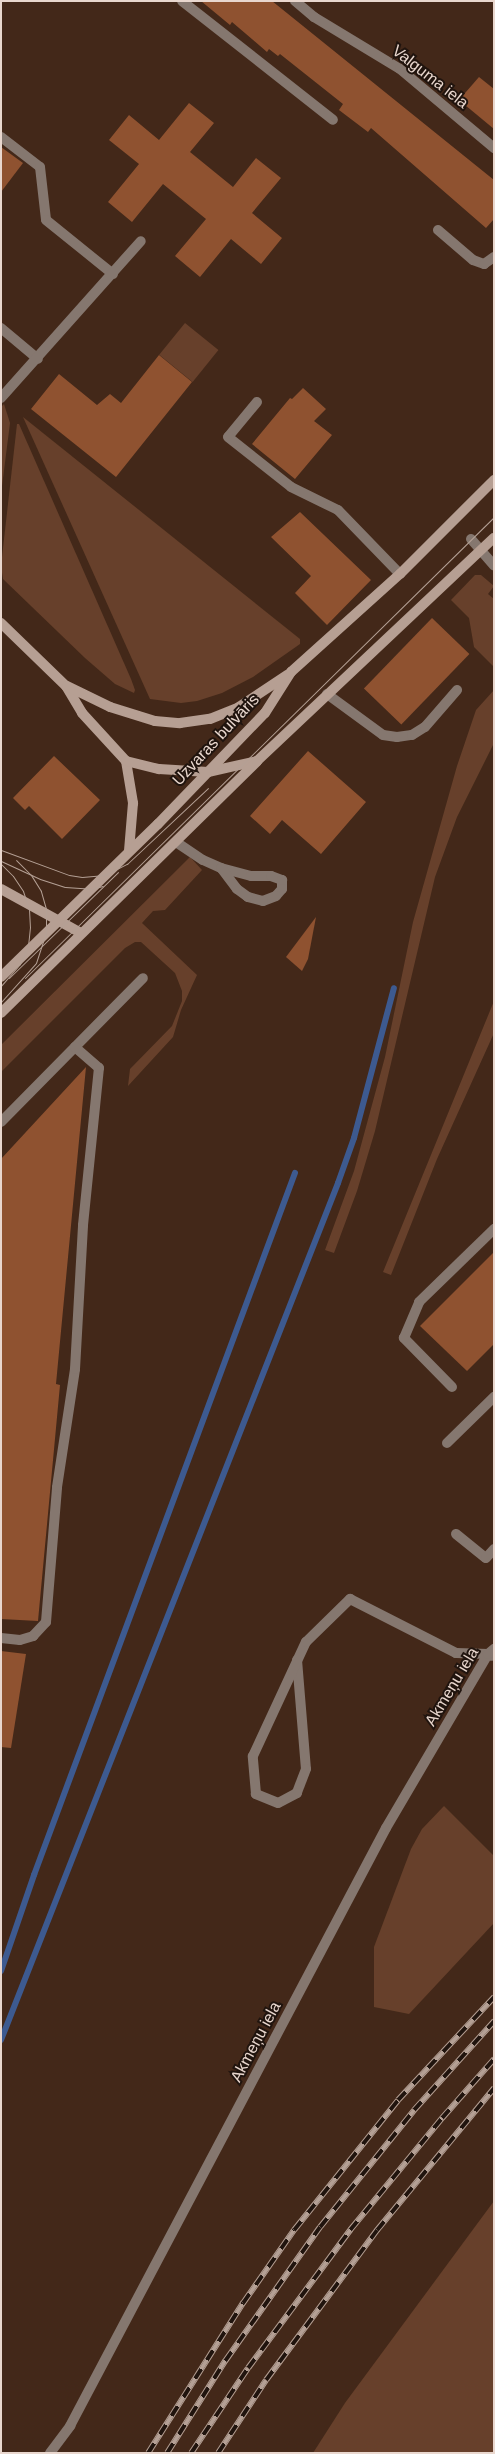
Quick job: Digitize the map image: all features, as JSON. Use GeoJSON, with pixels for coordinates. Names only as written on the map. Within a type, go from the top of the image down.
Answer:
{"type":"FeatureCollection","features":[{"type":"Feature","properties":{"kind":"main road","name":"Uzvaras bulvāris"},"geometry":{"type":"LineString","coordinates":[[1,977],[265,713],[291,672],[400,574],[494,480]]}},
{"type":"Feature","properties":{"kind":"main road"},"geometry":{"type":"LineString","coordinates":[[1,1013],[257,761],[327,694],[428,603],[494,538]]}},
{"type":"Feature","properties":{"kind":"main road"},"geometry":{"type":"LineString","coordinates":[[1,623],[66,686],[82,713],[126,761],[133,804],[129,851]]}},
{"type":"Feature","properties":{"kind":"main road"},"geometry":{"type":"LineString","coordinates":[[66,686],[110,707],[155,721],[180,723],[210,720],[240,707],[291,672]]}},
{"type":"Feature","properties":{"kind":"main road"},"geometry":{"type":"LineString","coordinates":[[126,761],[159,769],[208,772],[257,761]]}},
{"type":"Feature","properties":{"kind":"main road"},"geometry":{"type":"LineString","coordinates":[[1,888],[81,933]]}},
{"type":"Feature","properties":{"kind":"street"},"geometry":{"type":"LineString","coordinates":[[182,1],[332,120]]}},
{"type":"Feature","properties":{"kind":"street","name":"Valguma iela"},"geometry":{"type":"LineString","coordinates":[[295,1],[314,17],[400,69],[494,148]]}},
{"type":"Feature","properties":{"kind":"street"},"geometry":{"type":"LineString","coordinates":[[1,137],[40,167],[46,220],[113,274]]}},
{"type":"Feature","properties":{"kind":"street"},"geometry":{"type":"LineString","coordinates":[[438,230],[473,260],[484,264],[494,257]]}},
{"type":"Feature","properties":{"kind":"street"},"geometry":{"type":"LineString","coordinates":[[1,398],[38,359],[141,240]]}},
{"type":"Feature","properties":{"kind":"street"},"geometry":{"type":"LineString","coordinates":[[1,328],[38,359]]}},
{"type":"Feature","properties":{"kind":"street"},"geometry":{"type":"LineString","coordinates":[[257,402],[228,437],[291,487],[338,510],[400,574]]}},
{"type":"Feature","properties":{"kind":"street"},"geometry":{"type":"LineString","coordinates":[[471,539],[494,565]]}},
{"type":"Feature","properties":{"kind":"street"},"geometry":{"type":"LineString","coordinates":[[327,694],[384,735],[397,737],[412,735],[425,727],[457,690]]}},
{"type":"Feature","properties":{"kind":"street"},"geometry":{"type":"LineString","coordinates":[[176,842],[203,860],[221,868],[251,876],[271,876],[282,880],[282,889],[276,896],[263,901],[248,898],[221,868]]}},
{"type":"Feature","properties":{"kind":"street"},"geometry":{"type":"LineString","coordinates":[[1,1122],[143,978]]}},
{"type":"Feature","properties":{"kind":"street"},"geometry":{"type":"LineString","coordinates":[[1,1638],[20,1640],[33,1636],[46,1622],[57,1486],[75,1369],[83,1225],[99,1068],[75,1046]]}},
{"type":"Feature","properties":{"kind":"street"},"geometry":{"type":"LineString","coordinates":[[452,1387],[404,1338],[420,1302],[494,1229]]}},
{"type":"Feature","properties":{"kind":"street"},"geometry":{"type":"LineString","coordinates":[[447,1443],[494,1396]]}},
{"type":"Feature","properties":{"kind":"street"},"geometry":{"type":"LineString","coordinates":[[456,1534],[486,1558],[494,1549]]}},
{"type":"Feature","properties":{"kind":"street"},"geometry":{"type":"LineString","coordinates":[[297,1660],[306,1769],[297,1793],[278,1803],[256,1794],[253,1756],[297,1660],[306,1642],[350,1599],[456,1653],[492,1653]]}},
{"type":"Feature","properties":{"kind":"street","name":"Akmeņu iela"},"geometry":{"type":"LineString","coordinates":[[50,2453],[70,2426],[386,1828],[492,1653]]}},
{"type":"Feature","properties":{"kind":"shaded area"},"geometry":{"type":"Polygon","coordinates":[[[185,323],[218,350],[193,382],[159,355],[185,323]]]}},
{"type":"Feature","properties":{"kind":"shaded area"},"geometry":{"type":"Polygon","coordinates":[[[4,404],[10,423],[1,494],[1,407],[4,404]]]}},
{"type":"Feature","properties":{"kind":"shaded area"},"geometry":{"type":"Polygon","coordinates":[[[23,417],[300,639],[300,644],[253,677],[222,693],[197,701],[181,703],[150,699],[23,417]]]}},
{"type":"Feature","properties":{"kind":"shaded area"},"geometry":{"type":"Polygon","coordinates":[[[17,424],[19,424],[131,679],[135,690],[134,693],[115,684],[85,658],[3,579],[1,566],[17,424]]]}},
{"type":"Feature","properties":{"kind":"shaded area"},"geometry":{"type":"Polygon","coordinates":[[[475,575],[481,575],[494,586],[488,594],[494,599],[494,667],[474,647],[469,618],[451,600],[475,575]]]}},
{"type":"Feature","properties":{"kind":"shaded area"},"geometry":{"type":"Polygon","coordinates":[[[494,690],[494,743],[457,817],[435,877],[375,1131],[357,1191],[334,1253],[325,1250],[354,1171],[385,1057],[413,922],[457,766],[476,710],[494,690]]]}},
{"type":"Feature","properties":{"kind":"shaded area"},"geometry":{"type":"Polygon","coordinates":[[[190,857],[202,870],[165,910],[153,911],[142,923],[197,975],[181,1010],[173,1037],[128,1086],[130,1069],[172,1026],[182,1001],[182,991],[175,973],[141,942],[135,942],[125,948],[1,1072],[1,1045],[190,857]]]}},
{"type":"Feature","properties":{"kind":"shaded area"},"geometry":{"type":"Polygon","coordinates":[[[494,1001],[494,1033],[437,1159],[391,1275],[383,1272],[494,1001]]]}},
{"type":"Feature","properties":{"kind":"shaded area"},"geometry":{"type":"Polygon","coordinates":[[[444,1806],[494,1856],[494,1923],[409,2014],[374,2007],[374,1947],[411,1849],[422,1829],[444,1806]]]}},
{"type":"Feature","properties":{"kind":"shaded area"},"geometry":{"type":"Polygon","coordinates":[[[494,2201],[494,2453],[313,2453],[345,2403],[494,2201]]]}},
{"type":"Feature","properties":{"kind":"building"},"geometry":{"type":"Polygon","coordinates":[[[201,1],[272,1],[494,180],[494,219],[486,228],[371,128],[368,132],[339,110],[343,104],[280,54],[278,56],[269,49],[267,52],[232,22],[230,25],[201,1]]]}},
{"type":"Feature","properties":{"kind":"building"},"geometry":{"type":"Polygon","coordinates":[[[479,77],[494,89],[494,129],[459,100],[479,77]]]}},
{"type":"Feature","properties":{"kind":"building"},"geometry":{"type":"Polygon","coordinates":[[[189,103],[214,123],[190,152],[233,187],[256,158],[281,178],[252,213],[282,238],[261,264],[231,239],[200,277],[175,256],[206,219],[163,184],[132,222],[108,202],[139,164],[109,140],[129,115],[159,140],[189,103]]]}},
{"type":"Feature","properties":{"kind":"building"},"geometry":{"type":"Polygon","coordinates":[[[1,147],[23,163],[1,192],[1,147]]]}},
{"type":"Feature","properties":{"kind":"building"},"geometry":{"type":"Polygon","coordinates":[[[159,355],[192,382],[116,477],[31,409],[59,374],[97,405],[110,394],[121,403],[159,355]]]}},
{"type":"Feature","properties":{"kind":"building"},"geometry":{"type":"Polygon","coordinates":[[[303,388],[326,409],[314,421],[332,435],[295,479],[252,444],[290,398],[292,399],[303,388]]]}},
{"type":"Feature","properties":{"kind":"building"},"geometry":{"type":"Polygon","coordinates":[[[300,512],[371,580],[327,625],[295,593],[311,576],[271,537],[300,512]]]}},
{"type":"Feature","properties":{"kind":"building"},"geometry":{"type":"Polygon","coordinates":[[[432,618],[469,654],[401,725],[364,688],[432,618]]]}},
{"type":"Feature","properties":{"kind":"building"},"geometry":{"type":"Polygon","coordinates":[[[308,751],[366,802],[321,854],[282,820],[270,834],[250,816],[308,751]]]}},
{"type":"Feature","properties":{"kind":"building"},"geometry":{"type":"Polygon","coordinates":[[[54,756],[100,800],[62,839],[29,806],[25,810],[13,798],[54,756]]]}},
{"type":"Feature","properties":{"kind":"building"},"geometry":{"type":"Polygon","coordinates":[[[316,917],[308,959],[302,971],[286,957],[316,917]]]}},
{"type":"Feature","properties":{"kind":"building"},"geometry":{"type":"Polygon","coordinates":[[[86,1067],[56,1384],[60,1385],[38,1621],[1,1619],[1,1159],[86,1067]]]}},
{"type":"Feature","properties":{"kind":"building"},"geometry":{"type":"Polygon","coordinates":[[[494,1252],[494,1344],[467,1371],[420,1326],[494,1252]]]}},
{"type":"Feature","properties":{"kind":"building"},"geometry":{"type":"Polygon","coordinates":[[[1,1651],[26,1654],[11,1748],[1,1747],[1,1651]]]}},
{"type":"Feature","properties":{"kind":"waterway"},"geometry":{"type":"LineString","coordinates":[[1,2040],[338,1183],[354,1138],[394,988]]}},
{"type":"Feature","properties":{"kind":"waterway"},"geometry":{"type":"LineString","coordinates":[[1,1971],[34,1875],[295,1173]]}},
{"type":"Feature","properties":{"kind":"tram line"},"geometry":{"type":"LineString","coordinates":[[25,978],[494,517]]}},
{"type":"Feature","properties":{"kind":"tram line"},"geometry":{"type":"LineString","coordinates":[[1,850],[69,875],[82,877],[105,875],[127,864],[208,788]]}},
{"type":"Feature","properties":{"kind":"tram line"},"geometry":{"type":"LineString","coordinates":[[1,1002],[36,963],[46,933],[46,909],[41,891],[31,875],[16,860]]}},
{"type":"Feature","properties":{"kind":"tram line"},"geometry":{"type":"LineString","coordinates":[[1,861],[40,879],[65,887],[91,889],[103,886]]}},
{"type":"Feature","properties":{"kind":"tram line"},"geometry":{"type":"LineString","coordinates":[[1,864],[13,876],[23,891],[29,909],[30,927],[28,946],[20,964],[1,986]]}},
{"type":"Feature","properties":{"kind":"tram line"},"geometry":{"type":"LineString","coordinates":[[9,978],[118,872]]}},
{"type":"Feature","properties":{"kind":"railway"},"geometry":{"type":"LineString","coordinates":[[148,2453],[243,2303],[294,2230],[398,2100],[494,1997]]}},
{"type":"Feature","properties":{"kind":"railway"},"geometry":{"type":"LineString","coordinates":[[167,2453],[225,2361],[320,2227],[414,2110],[494,2021]]}},
{"type":"Feature","properties":{"kind":"railway"},"geometry":{"type":"LineString","coordinates":[[191,2453],[248,2368],[350,2230],[442,2118],[494,2059]]}},
{"type":"Feature","properties":{"kind":"railway"},"geometry":{"type":"LineString","coordinates":[[218,2453],[266,2380],[377,2230],[494,2088]]}}]}
